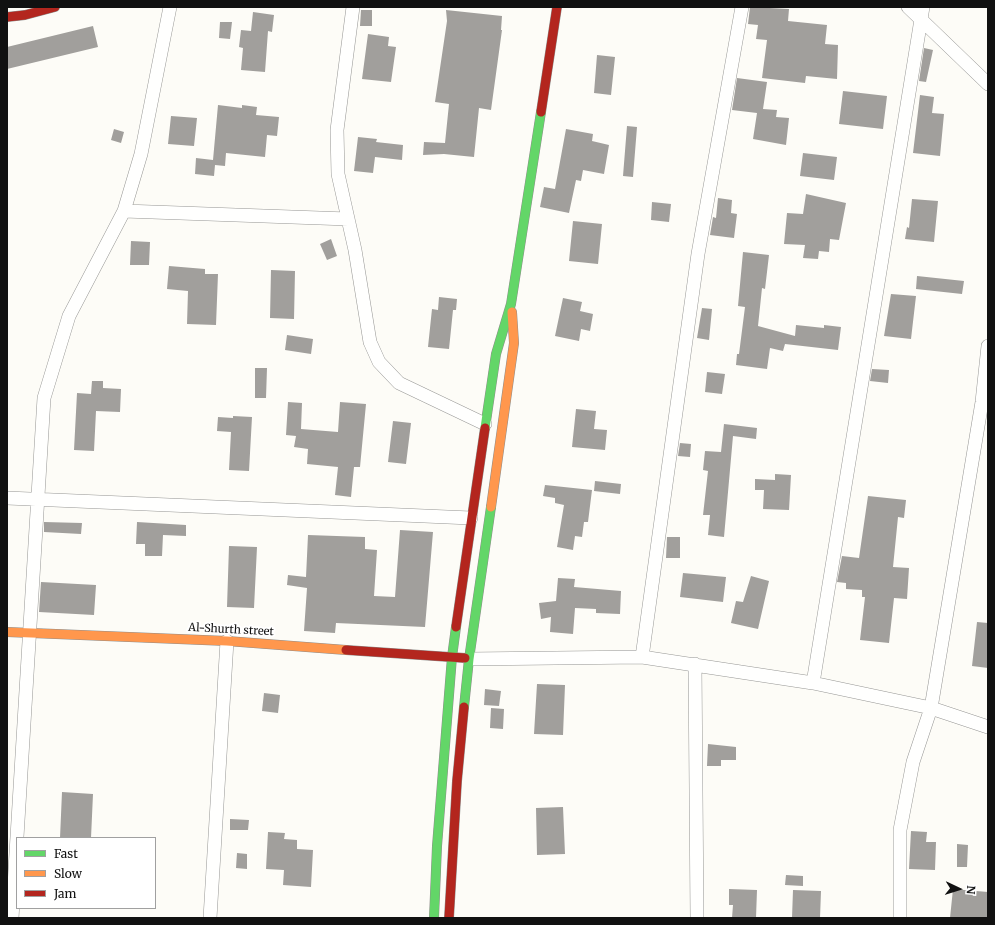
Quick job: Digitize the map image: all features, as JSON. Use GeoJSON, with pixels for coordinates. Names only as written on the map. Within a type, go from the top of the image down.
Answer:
{"type":"FeatureCollection","features":[{"type":"Feature","properties":{"kind":"main road"},"geometry":{"type":"LineString","coordinates":[[7,17],[25,15],[55,7]]}},
{"type":"Feature","properties":{"kind":"main road"},"geometry":{"type":"LineString","coordinates":[[434,918],[437,846],[452,657],[496,354],[511,304],[557,7]]}},
{"type":"Feature","properties":{"kind":"main road"},"geometry":{"type":"LineString","coordinates":[[449,918],[457,781],[469,658],[514,343],[511,304]]}},
{"type":"Feature","properties":{"kind":"main road","name":"Al-Shurth street"},"geometry":{"type":"LineString","coordinates":[[7,632],[227,641],[469,658]]}},
{"type":"Feature","properties":{"kind":"street"},"geometry":{"type":"LineString","coordinates":[[17,837],[36,500],[44,398],[69,316],[124,210],[141,154],[170,7]]}},
{"type":"Feature","properties":{"kind":"street"},"geometry":{"type":"LineString","coordinates":[[353,7],[337,130],[338,174],[355,250],[370,342],[379,362],[399,383],[485,424]]}},
{"type":"Feature","properties":{"kind":"street"},"geometry":{"type":"LineString","coordinates":[[642,657],[698,254],[742,7]]}},
{"type":"Feature","properties":{"kind":"street"},"geometry":{"type":"LineString","coordinates":[[908,7],[923,13],[988,84]]}},
{"type":"Feature","properties":{"kind":"street"},"geometry":{"type":"LineString","coordinates":[[812,683],[923,13]]}},
{"type":"Feature","properties":{"kind":"street"},"geometry":{"type":"LineString","coordinates":[[124,210],[348,219]]}},
{"type":"Feature","properties":{"kind":"street"},"geometry":{"type":"LineString","coordinates":[[900,918],[900,830],[914,762],[931,708],[985,402],[988,346]]}},
{"type":"Feature","properties":{"kind":"street"},"geometry":{"type":"LineString","coordinates":[[7,498],[471,518]]}},
{"type":"Feature","properties":{"kind":"street"},"geometry":{"type":"LineString","coordinates":[[210,918],[227,641]]}},
{"type":"Feature","properties":{"kind":"street"},"geometry":{"type":"LineString","coordinates":[[469,658],[642,657],[695,664],[812,683],[931,708],[988,727]]}},
{"type":"Feature","properties":{"kind":"street"},"geometry":{"type":"LineString","coordinates":[[695,664],[698,918]]}},
{"type":"Feature","properties":{"kind":"street"},"geometry":{"type":"LineString","coordinates":[[12,918],[16,847]]}},
{"type":"Feature","properties":{"kind":"building"},"geometry":{"type":"Polygon","coordinates":[[[750,7],[789,9],[788,21],[827,25],[825,44],[838,45],[837,79],[806,76],[805,83],[762,78],[767,40],[756,39],[758,25],[748,24],[750,7]]]}},
{"type":"Feature","properties":{"kind":"building"},"geometry":{"type":"Polygon","coordinates":[[[361,10],[372,10],[372,26],[360,26],[361,10]]]}},
{"type":"Feature","properties":{"kind":"building"},"geometry":{"type":"Polygon","coordinates":[[[446,10],[502,16],[502,30],[491,110],[479,108],[474,157],[444,154],[423,155],[424,142],[445,143],[449,104],[435,102],[447,21],[446,10]]]}},
{"type":"Feature","properties":{"kind":"building"},"geometry":{"type":"Polygon","coordinates":[[[253,12],[274,15],[272,32],[268,31],[265,72],[241,70],[243,48],[239,47],[241,30],[251,31],[253,12]]]}},
{"type":"Feature","properties":{"kind":"building"},"geometry":{"type":"Polygon","coordinates":[[[220,22],[232,22],[230,39],[219,38],[220,22]]]}},
{"type":"Feature","properties":{"kind":"building"},"geometry":{"type":"Polygon","coordinates":[[[93,26],[98,47],[7,69],[7,47],[93,26]]]}},
{"type":"Feature","properties":{"kind":"building"},"geometry":{"type":"Polygon","coordinates":[[[368,34],[389,37],[388,46],[396,47],[391,82],[362,79],[368,34]]]}},
{"type":"Feature","properties":{"kind":"building"},"geometry":{"type":"Polygon","coordinates":[[[924,48],[933,50],[926,82],[919,81],[924,48]]]}},
{"type":"Feature","properties":{"kind":"building"},"geometry":{"type":"Polygon","coordinates":[[[597,55],[615,57],[611,95],[594,93],[597,55]]]}},
{"type":"Feature","properties":{"kind":"building"},"geometry":{"type":"Polygon","coordinates":[[[737,78],[767,82],[763,109],[777,110],[776,117],[789,118],[786,145],[753,139],[757,113],[732,110],[737,78]]]}},
{"type":"Feature","properties":{"kind":"building"},"geometry":{"type":"Polygon","coordinates":[[[843,91],[887,96],[883,129],[839,124],[843,91]]]}},
{"type":"Feature","properties":{"kind":"building"},"geometry":{"type":"Polygon","coordinates":[[[920,95],[934,97],[932,113],[944,114],[940,156],[913,153],[920,95]]]}},
{"type":"Feature","properties":{"kind":"building"},"geometry":{"type":"Polygon","coordinates":[[[218,105],[242,108],[242,105],[257,107],[256,115],[279,117],[277,136],[267,135],[265,157],[226,153],[225,166],[215,165],[214,176],[195,174],[196,158],[213,160],[218,105]]]}},
{"type":"Feature","properties":{"kind":"building"},"geometry":{"type":"Polygon","coordinates":[[[171,116],[197,118],[194,146],[168,144],[171,116]]]}},
{"type":"Feature","properties":{"kind":"building"},"geometry":{"type":"Polygon","coordinates":[[[627,126],[637,127],[633,177],[623,176],[627,126]]]}},
{"type":"Feature","properties":{"kind":"building"},"geometry":{"type":"Polygon","coordinates":[[[114,129],[124,132],[121,143],[111,140],[114,129]]]}},
{"type":"Feature","properties":{"kind":"building"},"geometry":{"type":"Polygon","coordinates":[[[566,129],[593,134],[592,141],[609,145],[604,174],[583,170],[581,181],[576,180],[569,213],[540,207],[544,187],[555,189],[566,129]]]}},
{"type":"Feature","properties":{"kind":"building"},"geometry":{"type":"Polygon","coordinates":[[[358,137],[377,139],[376,142],[403,145],[402,160],[375,157],[373,173],[354,171],[358,137]]]}},
{"type":"Feature","properties":{"kind":"building"},"geometry":{"type":"Polygon","coordinates":[[[803,153],[837,157],[834,180],[800,176],[803,153]]]}},
{"type":"Feature","properties":{"kind":"building"},"geometry":{"type":"Polygon","coordinates":[[[806,194],[846,203],[839,240],[830,239],[829,252],[819,251],[818,259],[803,258],[805,245],[784,244],[787,213],[803,214],[806,194]]]}},
{"type":"Feature","properties":{"kind":"building"},"geometry":{"type":"Polygon","coordinates":[[[718,198],[732,200],[731,213],[737,214],[734,238],[710,235],[713,217],[716,218],[718,198]]]}},
{"type":"Feature","properties":{"kind":"building"},"geometry":{"type":"Polygon","coordinates":[[[912,199],[938,201],[934,242],[905,239],[907,227],[909,228],[912,199]]]}},
{"type":"Feature","properties":{"kind":"building"},"geometry":{"type":"Polygon","coordinates":[[[652,202],[671,204],[669,222],[651,220],[652,202]]]}},
{"type":"Feature","properties":{"kind":"building"},"geometry":{"type":"Polygon","coordinates":[[[573,221],[602,224],[598,264],[569,261],[573,221]]]}},
{"type":"Feature","properties":{"kind":"building"},"geometry":{"type":"Polygon","coordinates":[[[331,239],[337,256],[327,260],[320,244],[331,239]]]}},
{"type":"Feature","properties":{"kind":"building"},"geometry":{"type":"Polygon","coordinates":[[[131,241],[150,242],[149,265],[130,265],[131,241]]]}},
{"type":"Feature","properties":{"kind":"building"},"geometry":{"type":"Polygon","coordinates":[[[743,252],[769,255],[765,289],[762,288],[758,326],[795,336],[796,325],[824,328],[824,325],[841,327],[838,350],[785,344],[783,351],[770,348],[767,369],[736,365],[737,354],[739,354],[745,307],[738,306],[743,252]]]}},
{"type":"Feature","properties":{"kind":"building"},"geometry":{"type":"Polygon","coordinates":[[[169,266],[205,269],[205,274],[218,274],[216,325],[187,324],[188,291],[167,289],[169,266]]]}},
{"type":"Feature","properties":{"kind":"building"},"geometry":{"type":"Polygon","coordinates":[[[271,270],[295,271],[294,319],[270,318],[271,270]]]}},
{"type":"Feature","properties":{"kind":"building"},"geometry":{"type":"Polygon","coordinates":[[[917,276],[964,281],[962,294],[916,289],[917,276]]]}},
{"type":"Feature","properties":{"kind":"building"},"geometry":{"type":"Polygon","coordinates":[[[891,294],[916,296],[911,339],[884,336],[891,294]]]}},
{"type":"Feature","properties":{"kind":"building"},"geometry":{"type":"Polygon","coordinates":[[[439,297],[457,299],[456,310],[453,310],[449,349],[428,347],[432,309],[438,310],[439,297]]]}},
{"type":"Feature","properties":{"kind":"building"},"geometry":{"type":"Polygon","coordinates":[[[563,298],[582,302],[580,311],[593,314],[590,331],[581,329],[579,341],[555,336],[563,298]]]}},
{"type":"Feature","properties":{"kind":"building"},"geometry":{"type":"Polygon","coordinates":[[[702,308],[712,309],[709,340],[697,338],[702,308]]]}},
{"type":"Feature","properties":{"kind":"building"},"geometry":{"type":"Polygon","coordinates":[[[287,335],[313,339],[311,354],[285,350],[287,335]]]}},
{"type":"Feature","properties":{"kind":"building"},"geometry":{"type":"Polygon","coordinates":[[[255,368],[267,368],[266,398],[255,398],[255,368]]]}},
{"type":"Feature","properties":{"kind":"building"},"geometry":{"type":"Polygon","coordinates":[[[872,369],[889,370],[888,383],[870,381],[872,369]]]}},
{"type":"Feature","properties":{"kind":"building"},"geometry":{"type":"Polygon","coordinates":[[[707,372],[725,374],[722,394],[705,392],[707,372]]]}},
{"type":"Feature","properties":{"kind":"building"},"geometry":{"type":"Polygon","coordinates":[[[92,381],[103,381],[103,388],[121,389],[120,412],[96,411],[94,451],[74,450],[77,393],[91,394],[92,381]]]}},
{"type":"Feature","properties":{"kind":"building"},"geometry":{"type":"Polygon","coordinates":[[[288,402],[302,403],[301,429],[338,432],[340,402],[366,404],[360,467],[354,467],[351,497],[335,495],[338,467],[307,464],[308,449],[294,447],[296,436],[286,435],[288,402]]]}},
{"type":"Feature","properties":{"kind":"building"},"geometry":{"type":"Polygon","coordinates":[[[576,409],[596,411],[594,429],[607,430],[605,450],[572,447],[576,409]]]}},
{"type":"Feature","properties":{"kind":"building"},"geometry":{"type":"Polygon","coordinates":[[[233,416],[252,417],[249,471],[229,470],[231,432],[217,431],[218,417],[233,418],[233,416]]]}},
{"type":"Feature","properties":{"kind":"building"},"geometry":{"type":"Polygon","coordinates":[[[393,421],[411,423],[406,464],[388,462],[393,421]]]}},
{"type":"Feature","properties":{"kind":"building"},"geometry":{"type":"Polygon","coordinates":[[[724,424],[757,428],[756,439],[733,436],[724,537],[708,535],[710,515],[703,515],[708,471],[703,470],[705,451],[721,452],[724,424]]]}},
{"type":"Feature","properties":{"kind":"building"},"geometry":{"type":"Polygon","coordinates":[[[680,443],[691,444],[690,457],[678,456],[680,443]]]}},
{"type":"Feature","properties":{"kind":"building"},"geometry":{"type":"Polygon","coordinates":[[[775,474],[791,475],[789,510],[763,509],[764,490],[755,490],[755,479],[775,480],[775,474]]]}},
{"type":"Feature","properties":{"kind":"building"},"geometry":{"type":"Polygon","coordinates":[[[595,481],[621,484],[620,494],[594,491],[595,481]]]}},
{"type":"Feature","properties":{"kind":"building"},"geometry":{"type":"Polygon","coordinates":[[[545,485],[592,490],[588,522],[584,522],[582,537],[575,536],[573,550],[557,547],[564,505],[555,503],[555,498],[543,496],[545,485]]]}},
{"type":"Feature","properties":{"kind":"building"},"geometry":{"type":"Polygon","coordinates":[[[868,496],[906,500],[904,518],[898,517],[893,567],[909,568],[907,599],[894,598],[889,643],[860,640],[865,597],[862,597],[862,590],[846,589],[846,583],[837,582],[842,556],[859,558],[868,496]]]}},
{"type":"Feature","properties":{"kind":"building"},"geometry":{"type":"Polygon","coordinates":[[[44,522],[82,523],[81,534],[44,532],[44,522]]]}},
{"type":"Feature","properties":{"kind":"building"},"geometry":{"type":"Polygon","coordinates":[[[137,522],[186,525],[186,536],[163,535],[162,556],[145,556],[145,544],[136,544],[137,522]]]}},
{"type":"Feature","properties":{"kind":"building"},"geometry":{"type":"Polygon","coordinates":[[[400,530],[433,532],[425,627],[336,623],[335,633],[304,631],[307,588],[287,585],[288,575],[306,577],[308,535],[365,537],[365,549],[377,550],[374,596],[395,597],[400,530]]]}},
{"type":"Feature","properties":{"kind":"building"},"geometry":{"type":"Polygon","coordinates":[[[667,537],[680,537],[680,558],[666,558],[667,537]]]}},
{"type":"Feature","properties":{"kind":"building"},"geometry":{"type":"Polygon","coordinates":[[[229,546],[257,547],[254,608],[227,607],[229,546]]]}},
{"type":"Feature","properties":{"kind":"building"},"geometry":{"type":"Polygon","coordinates":[[[683,573],[726,577],[723,602],[680,597],[683,573]]]}},
{"type":"Feature","properties":{"kind":"building"},"geometry":{"type":"Polygon","coordinates":[[[751,576],[769,581],[758,629],[731,623],[736,601],[743,602],[751,576]]]}},
{"type":"Feature","properties":{"kind":"building"},"geometry":{"type":"Polygon","coordinates":[[[558,578],[575,579],[574,587],[621,591],[620,614],[596,613],[596,609],[575,608],[573,634],[550,632],[551,617],[541,619],[539,603],[556,601],[558,578]]]}},
{"type":"Feature","properties":{"kind":"building"},"geometry":{"type":"Polygon","coordinates":[[[41,582],[96,585],[94,615],[39,612],[41,582]]]}},
{"type":"Feature","properties":{"kind":"building"},"geometry":{"type":"Polygon","coordinates":[[[977,622],[988,623],[988,668],[972,666],[977,622]]]}},
{"type":"Feature","properties":{"kind":"building"},"geometry":{"type":"Polygon","coordinates":[[[537,684],[565,685],[563,735],[534,734],[537,684]]]}},
{"type":"Feature","properties":{"kind":"building"},"geometry":{"type":"Polygon","coordinates":[[[485,689],[501,691],[499,706],[484,705],[485,689]]]}},
{"type":"Feature","properties":{"kind":"building"},"geometry":{"type":"Polygon","coordinates":[[[264,693],[280,695],[278,713],[262,711],[264,693]]]}},
{"type":"Feature","properties":{"kind":"building"},"geometry":{"type":"Polygon","coordinates":[[[491,708],[504,709],[503,729],[490,728],[491,708]]]}},
{"type":"Feature","properties":{"kind":"building"},"geometry":{"type":"Polygon","coordinates":[[[708,744],[736,747],[736,760],[721,760],[721,766],[707,766],[708,744]]]}},
{"type":"Feature","properties":{"kind":"building"},"geometry":{"type":"Polygon","coordinates":[[[62,792],[93,794],[91,837],[60,837],[62,792]]]}},
{"type":"Feature","properties":{"kind":"building"},"geometry":{"type":"Polygon","coordinates":[[[563,807],[565,854],[537,855],[536,808],[563,807]]]}},
{"type":"Feature","properties":{"kind":"building"},"geometry":{"type":"Polygon","coordinates":[[[230,819],[249,820],[248,830],[230,830],[230,819]]]}},
{"type":"Feature","properties":{"kind":"building"},"geometry":{"type":"Polygon","coordinates":[[[911,831],[927,832],[926,842],[936,842],[935,870],[909,869],[911,831]]]}},
{"type":"Feature","properties":{"kind":"building"},"geometry":{"type":"Polygon","coordinates":[[[268,832],[285,833],[284,839],[297,840],[297,849],[313,850],[311,887],[283,885],[284,870],[266,869],[268,832]]]}},
{"type":"Feature","properties":{"kind":"building"},"geometry":{"type":"Polygon","coordinates":[[[957,844],[968,845],[967,867],[957,867],[957,844]]]}},
{"type":"Feature","properties":{"kind":"building"},"geometry":{"type":"Polygon","coordinates":[[[237,853],[247,854],[247,869],[236,868],[237,853]]]}},
{"type":"Feature","properties":{"kind":"building"},"geometry":{"type":"Polygon","coordinates":[[[786,875],[803,876],[803,886],[785,885],[786,875]]]}},
{"type":"Feature","properties":{"kind":"building"},"geometry":{"type":"Polygon","coordinates":[[[729,889],[757,890],[756,918],[732,918],[733,905],[729,905],[729,889]]]}},
{"type":"Feature","properties":{"kind":"building"},"geometry":{"type":"Polygon","coordinates":[[[953,889],[988,892],[988,918],[950,918],[953,889]]]}},
{"type":"Feature","properties":{"kind":"building"},"geometry":{"type":"Polygon","coordinates":[[[793,890],[821,891],[820,918],[792,918],[793,890]]]}},
{"type":"Feature","properties":{"kind":"traffic: fast"},"geometry":{"type":"LineString","coordinates":[[485,428],[496,354],[511,304],[541,112]]}},
{"type":"Feature","properties":{"kind":"traffic: fast"},"geometry":{"type":"LineString","coordinates":[[464,707],[469,659],[491,507]]}},
{"type":"Feature","properties":{"kind":"traffic: fast"},"geometry":{"type":"LineString","coordinates":[[434,918],[437,846],[452,657],[456,627]]}},
{"type":"Feature","properties":{"kind":"traffic: slow"},"geometry":{"type":"LineString","coordinates":[[491,507],[514,343],[512,312]]}},
{"type":"Feature","properties":{"kind":"traffic: slow"},"geometry":{"type":"LineString","coordinates":[[7,632],[227,641],[346,650]]}},
{"type":"Feature","properties":{"kind":"traffic: jam"},"geometry":{"type":"LineString","coordinates":[[7,17],[25,15],[55,7]]}},
{"type":"Feature","properties":{"kind":"traffic: jam"},"geometry":{"type":"LineString","coordinates":[[541,112],[557,7]]}},
{"type":"Feature","properties":{"kind":"traffic: jam"},"geometry":{"type":"LineString","coordinates":[[456,627],[485,428]]}},
{"type":"Feature","properties":{"kind":"traffic: jam"},"geometry":{"type":"LineString","coordinates":[[346,650],[465,658]]}},
{"type":"Feature","properties":{"kind":"traffic: jam"},"geometry":{"type":"LineString","coordinates":[[449,918],[457,781],[464,707]]}}]}
